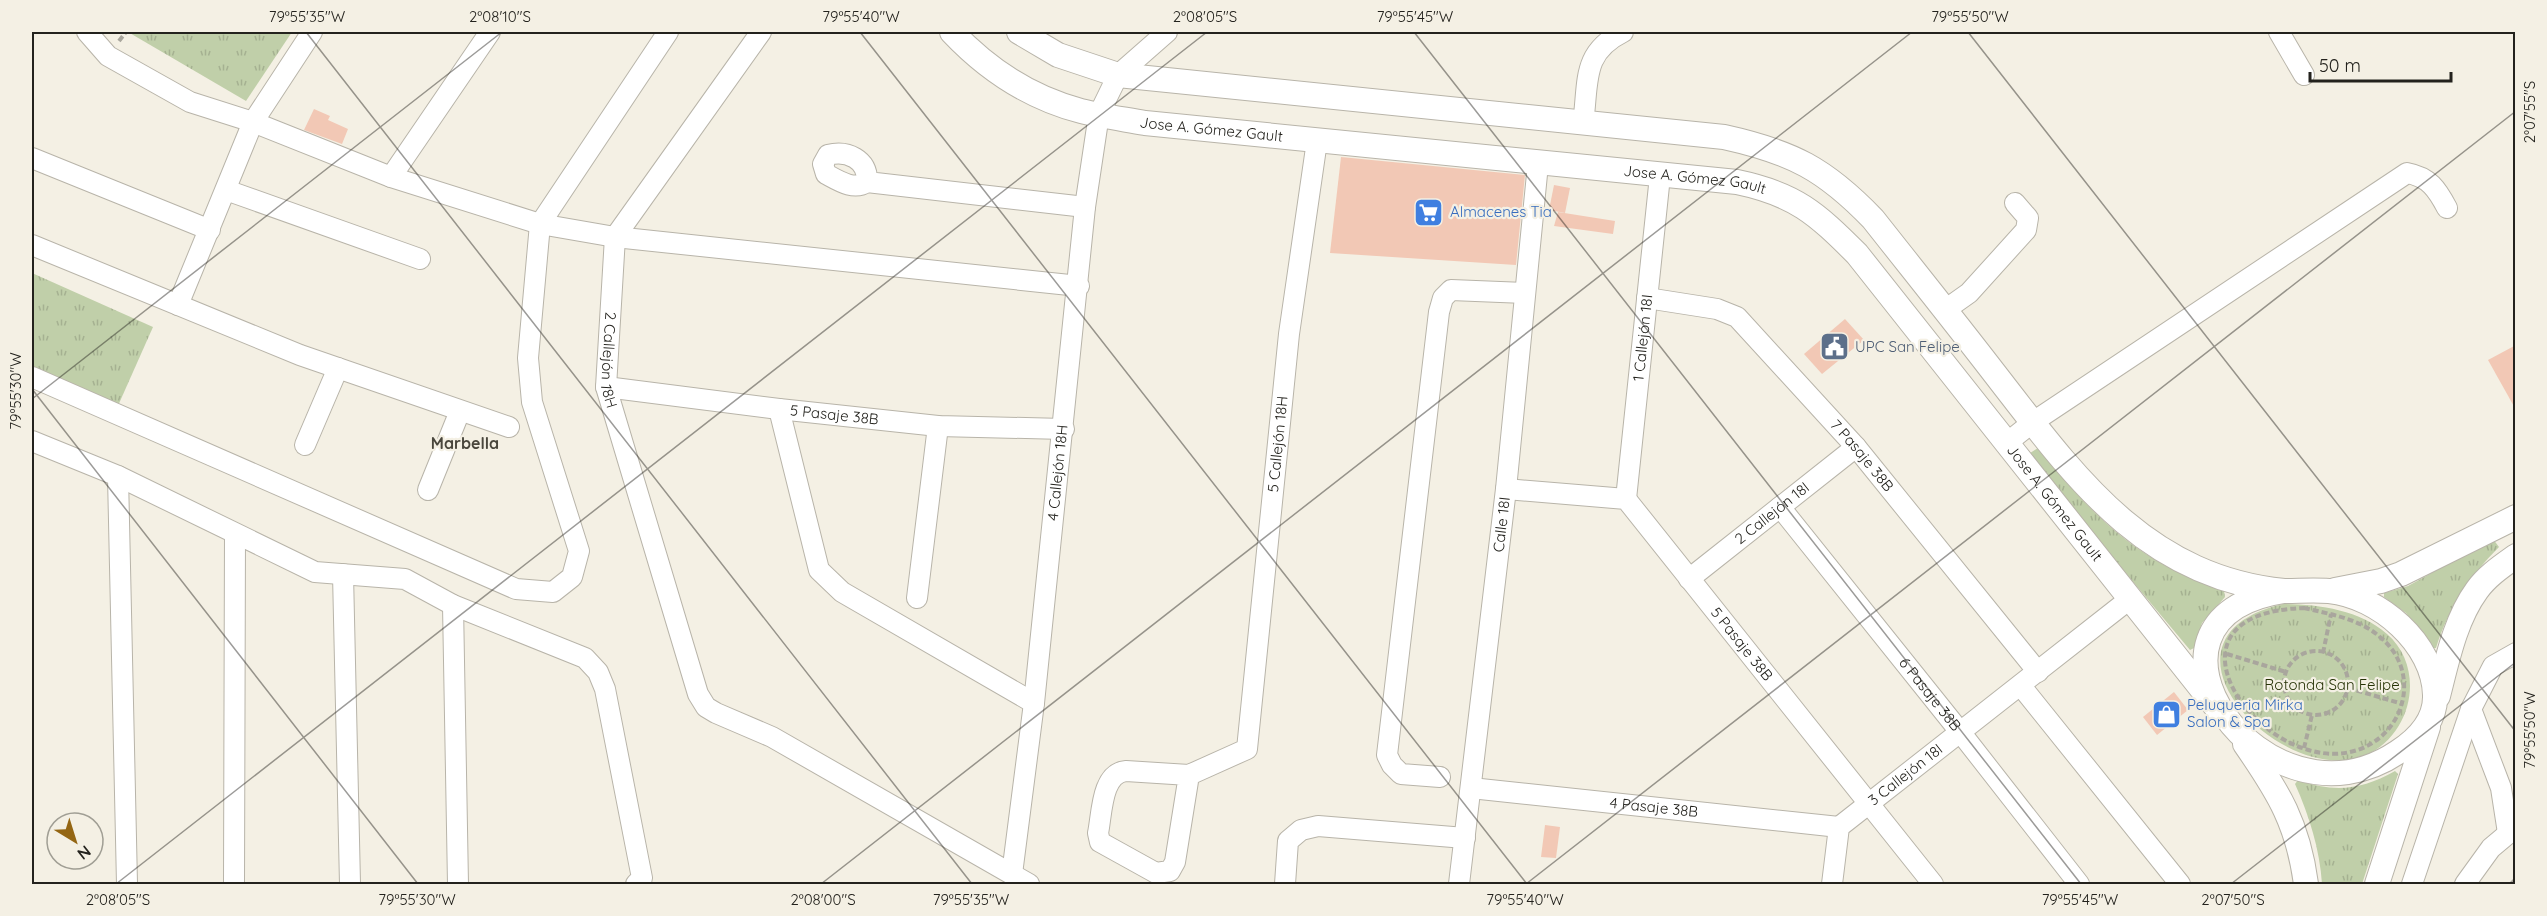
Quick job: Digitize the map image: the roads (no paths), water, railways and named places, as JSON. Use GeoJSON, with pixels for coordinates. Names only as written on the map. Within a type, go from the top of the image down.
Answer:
{"type":"FeatureCollection","features":[{"type":"Feature","properties":{"kind":"main road","name":"Jose A. Gómez Gault"},"geometry":{"type":"LineString","coordinates":[[952,32],[970,51],[1038,97],[1081,111],[1144,123],[1737,182],[1769,189],[1798,203],[1826,222],[1857,254],[2220,712]]}},
{"type":"Feature","properties":{"kind":"main road","name":"Jose A. Gómez Gault"},"geometry":{"type":"LineString","coordinates":[[1019,32],[1058,55],[1118,75],[1724,137],[1794,157],[1824,174],[1849,194],[1873,219],[2086,486],[2130,529],[2178,560],[2230,582],[2284,591]]}},
{"type":"Feature","properties":{"kind":"main road"},"geometry":{"type":"LineString","coordinates":[[2331,602],[2443,555],[2516,517]]}},
{"type":"Feature","properties":{"kind":"main road"},"geometry":{"type":"LineString","coordinates":[[2378,885],[2454,637],[2477,590],[2494,572],[2516,555]]}},
{"type":"Feature","properties":{"kind":"main road"},"geometry":{"type":"LineString","coordinates":[[2236,732],[2277,760],[2303,770],[2324,774],[2347,774],[2386,760],[2419,735],[2432,713],[2432,674],[2424,657],[2404,630],[2379,609],[2357,598],[2331,602],[2284,591],[2262,595],[2246,601],[2218,622],[2210,634],[2206,649],[2207,682],[2220,712],[2273,784],[2288,811],[2299,842],[2306,885]]}},
{"type":"Feature","properties":{"kind":"street"},"geometry":{"type":"LineString","coordinates":[[87,32],[108,56],[190,102],[253,122],[391,177],[540,224],[615,237],[1079,286]]}},
{"type":"Feature","properties":{"kind":"street"},"geometry":{"type":"LineString","coordinates":[[178,305],[253,122],[312,32]]}},
{"type":"Feature","properties":{"kind":"street"},"geometry":{"type":"LineString","coordinates":[[391,177],[490,32]]}},
{"type":"Feature","properties":{"kind":"street"},"geometry":{"type":"LineString","coordinates":[[32,377],[516,589],[553,592],[572,577],[579,552],[532,402],[528,358],[540,224],[668,32]]}},
{"type":"Feature","properties":{"kind":"street"},"geometry":{"type":"LineString","coordinates":[[615,237],[760,32]]}},
{"type":"Feature","properties":{"kind":"street"},"geometry":{"type":"LineString","coordinates":[[1118,75],[1167,32]]}},
{"type":"Feature","properties":{"kind":"street"},"geometry":{"type":"LineString","coordinates":[[1583,123],[1589,68],[1599,48],[1623,32]]}},
{"type":"Feature","properties":{"kind":"street"},"geometry":{"type":"LineString","coordinates":[[2279,32],[2304,75]]}},
{"type":"Feature","properties":{"kind":"street","name":"4 Callejón 18H"},"geometry":{"type":"LineString","coordinates":[[1021,879],[1034,703],[1079,286],[1085,207],[1099,114],[1118,75]]}},
{"type":"Feature","properties":{"kind":"street","name":"5 Callejón 18H"},"geometry":{"type":"LineString","coordinates":[[1189,775],[1247,749],[1264,518],[1281,334],[1317,141]]}},
{"type":"Feature","properties":{"kind":"street"},"geometry":{"type":"LineString","coordinates":[[32,158],[210,230]]}},
{"type":"Feature","properties":{"kind":"street","name":"Calle 18I"},"geometry":{"type":"LineString","coordinates":[[1460,885],[1506,489],[1538,164]]}},
{"type":"Feature","properties":{"kind":"street"},"geometry":{"type":"LineString","coordinates":[[2008,442],[2033,422],[2407,173],[2420,176],[2434,185],[2447,208]]}},
{"type":"Feature","properties":{"kind":"street","name":"1 Callejón 18I"},"geometry":{"type":"LineString","coordinates":[[1626,499],[1660,176]]}},
{"type":"Feature","properties":{"kind":"street"},"geometry":{"type":"LineString","coordinates":[[867,182],[1085,207]]}},
{"type":"Feature","properties":{"kind":"street"},"geometry":{"type":"LineString","coordinates":[[226,190],[420,260]]}},
{"type":"Feature","properties":{"kind":"street"},"geometry":{"type":"LineString","coordinates":[[1945,310],[1969,293],[2026,230],[2028,218],[2015,203]]}},
{"type":"Feature","properties":{"kind":"street","name":"2 Callejón 18H"},"geometry":{"type":"LineString","coordinates":[[615,237],[606,387],[698,694],[706,707],[772,737],[1021,879]]}},
{"type":"Feature","properties":{"kind":"street"},"geometry":{"type":"LineString","coordinates":[[32,244],[338,368],[509,427]]}},
{"type":"Feature","properties":{"kind":"street"},"geometry":{"type":"LineString","coordinates":[[1440,777],[1401,774],[1392,765],[1387,755],[1439,312],[1443,298],[1451,290],[1525,293]]}},
{"type":"Feature","properties":{"kind":"street","name":"7 Pasaje 38B"},"geometry":{"type":"LineString","coordinates":[[1647,298],[1717,309],[1737,317],[1856,447],[2038,672]]}},
{"type":"Feature","properties":{"kind":"street"},"geometry":{"type":"LineString","coordinates":[[305,445],[338,368]]}},
{"type":"Feature","properties":{"kind":"street","name":"5 Pasaje 38B"},"geometry":{"type":"LineString","coordinates":[[606,387],[938,426],[1064,429]]}},
{"type":"Feature","properties":{"kind":"street"},"geometry":{"type":"LineString","coordinates":[[779,409],[819,570],[842,592],[1034,703]]}},
{"type":"Feature","properties":{"kind":"street"},"geometry":{"type":"LineString","coordinates":[[428,490],[460,411]]}},
{"type":"Feature","properties":{"kind":"street"},"geometry":{"type":"LineString","coordinates":[[917,598],[938,426]]}},
{"type":"Feature","properties":{"kind":"street"},"geometry":{"type":"LineString","coordinates":[[32,441],[118,476],[315,572],[405,579],[453,605],[585,658],[598,672],[605,689],[642,878],[636,885]]}},
{"type":"Feature","properties":{"kind":"street","name":"2 Callejón 18I"},"geometry":{"type":"LineString","coordinates":[[1689,579],[1856,447]]}},
{"type":"Feature","properties":{"kind":"street"},"geometry":{"type":"LineString","coordinates":[[118,476],[128,885]]}},
{"type":"Feature","properties":{"kind":"street"},"geometry":{"type":"LineString","coordinates":[[1506,489],[1626,499]]}},
{"type":"Feature","properties":{"kind":"street","name":"5 Pasaje 38B"},"geometry":{"type":"LineString","coordinates":[[1626,499],[1933,885]]}},
{"type":"Feature","properties":{"kind":"street","name":"6 Pasaje 38B"},"geometry":{"type":"LineString","coordinates":[[1780,507],[2079,885]]}},
{"type":"Feature","properties":{"kind":"street"},"geometry":{"type":"LineString","coordinates":[[234,885],[235,534]]}},
{"type":"Feature","properties":{"kind":"street"},"geometry":{"type":"LineString","coordinates":[[342,574],[350,885]]}},
{"type":"Feature","properties":{"kind":"street","name":"3 Callejón 18I"},"geometry":{"type":"LineString","coordinates":[[1839,827],[2131,598]]}},
{"type":"Feature","properties":{"kind":"street"},"geometry":{"type":"LineString","coordinates":[[453,605],[459,884]]}},
{"type":"Feature","properties":{"kind":"street"},"geometry":{"type":"LineString","coordinates":[[2412,885],[2471,709],[2493,666],[2516,652]]}},
{"type":"Feature","properties":{"kind":"street"},"geometry":{"type":"LineString","coordinates":[[2021,686],[2180,885]]}},
{"type":"Feature","properties":{"kind":"street"},"geometry":{"type":"LineString","coordinates":[[2465,885],[2491,848],[2512,830],[2500,788],[2471,709]]}},
{"type":"Feature","properties":{"kind":"street"},"geometry":{"type":"LineString","coordinates":[[1126,771],[1189,775],[1174,862],[1170,871],[1156,873],[1100,842],[1098,833],[1109,781],[1116,774],[1126,771]]}},
{"type":"Feature","properties":{"kind":"street","name":"4 Pasaje 38B"},"geometry":{"type":"LineString","coordinates":[[1471,788],[1839,827]]}},
{"type":"Feature","properties":{"kind":"street"},"geometry":{"type":"LineString","coordinates":[[1286,885],[1288,841],[1301,830],[1318,826],[1465,838]]}},
{"type":"Feature","properties":{"kind":"street"},"geometry":{"type":"LineString","coordinates":[[1832,885],[1839,827]]}},
{"type":"Feature","properties":{"kind":"place","name":"Almacenes Tia"},"geometry":{"type":"Point","coordinates":[1429,212]}},
{"type":"Feature","properties":{"kind":"place","name":"UPC San Felipe"},"geometry":{"type":"Point","coordinates":[1834,347]}},
{"type":"Feature","properties":{"kind":"place","name":"Peluqueria Mirka Salon & Spa"},"geometry":{"type":"Point","coordinates":[2166,714]}},
{"type":"Feature","properties":{"kind":"district","name":"Marbella"},"geometry":{"type":"Point","coordinates":[465,443]}},
{"type":"Feature","properties":{"kind":"park label","name":"Rotonda San Felipe"},"geometry":{"type":"Point","coordinates":[2332,685]}}]}
